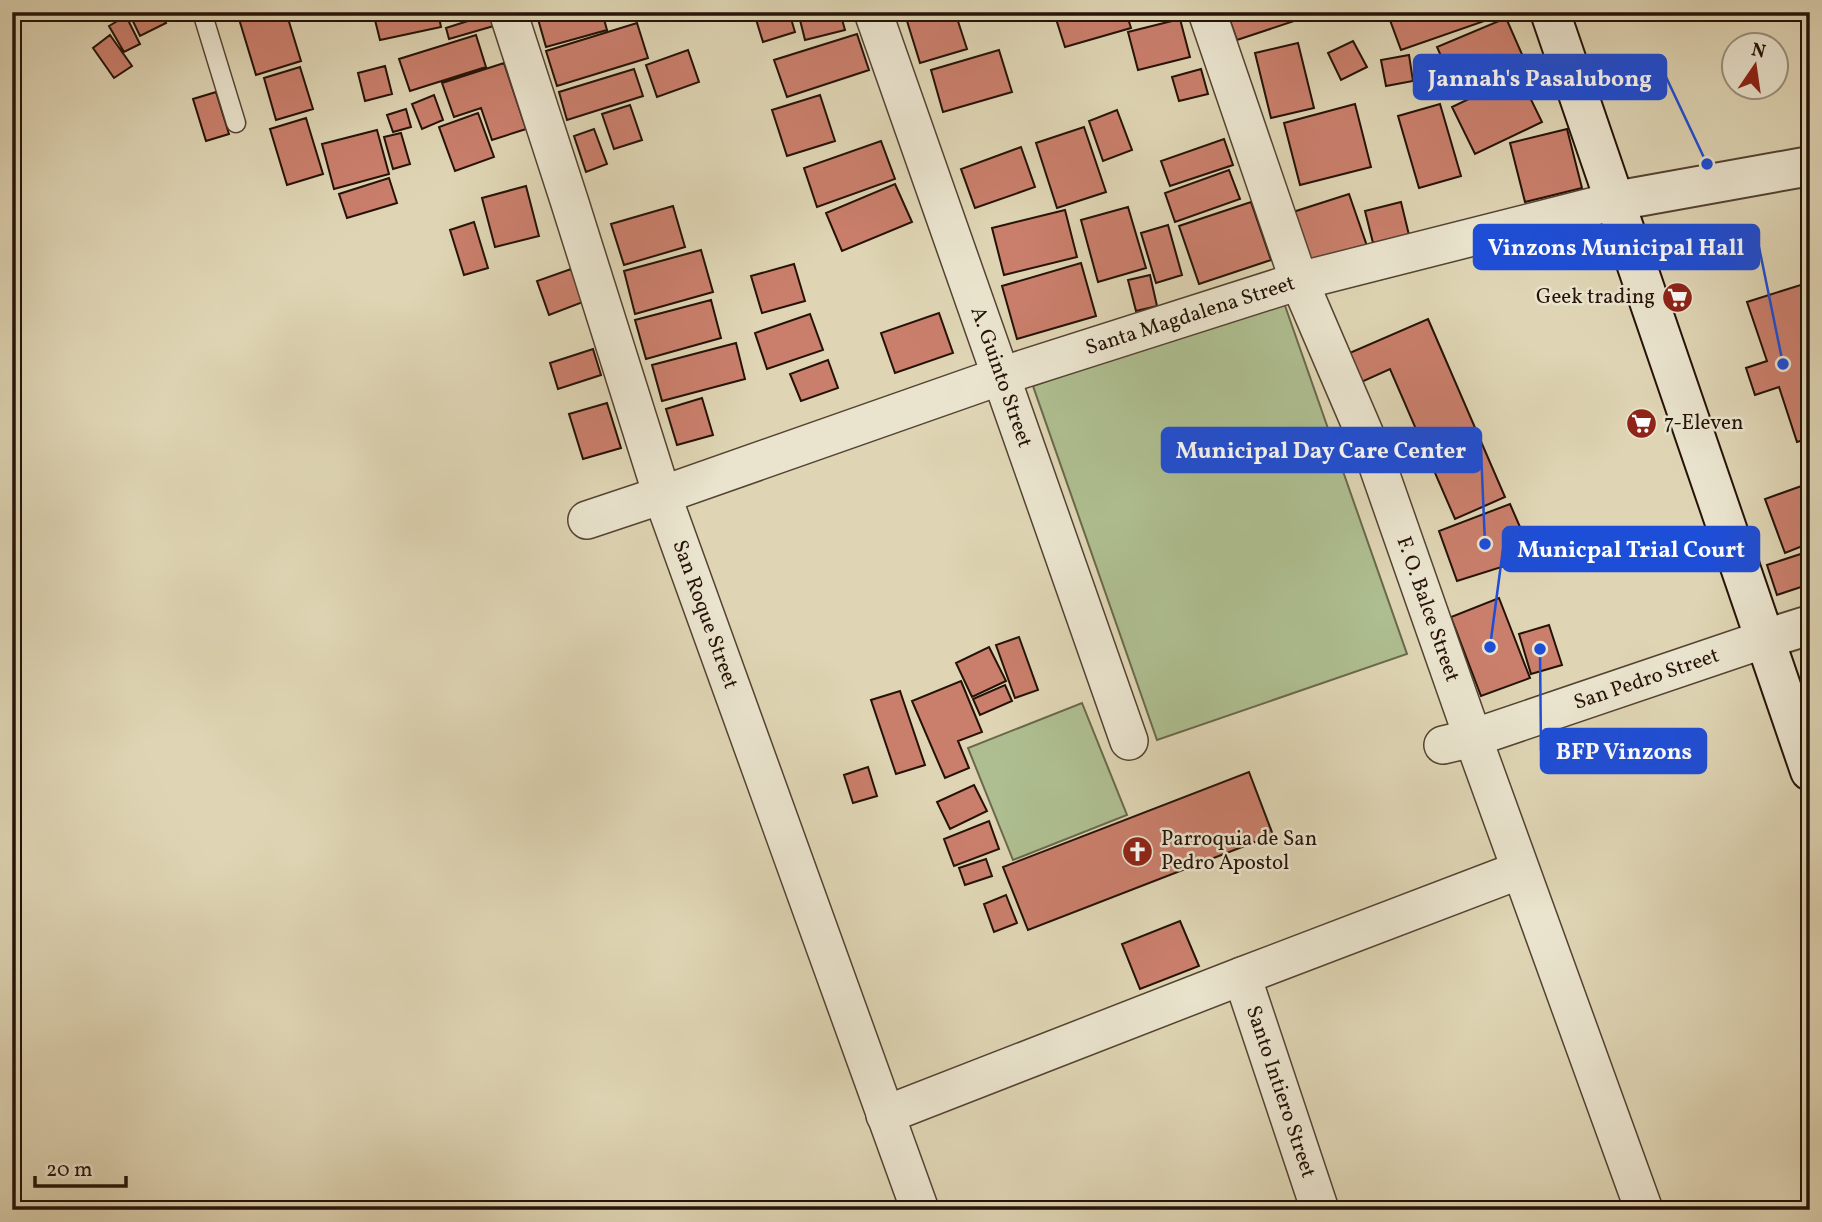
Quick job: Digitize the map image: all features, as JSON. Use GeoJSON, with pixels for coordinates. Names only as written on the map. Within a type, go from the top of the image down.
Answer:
{"type":"FeatureCollection","features":[{"type":"Feature","properties":{"kind":"main road"},"geometry":{"type":"LineString","coordinates":[[1550,12],[1810,771]]}},
{"type":"Feature","properties":{"kind":"main road","name":"Santa Magdalena Street"},"geometry":{"type":"LineString","coordinates":[[1615,201],[1810,166]]}},
{"type":"Feature","properties":{"kind":"main road","name":"San Pedro Street"},"geometry":{"type":"LineString","coordinates":[[1765,639],[1810,625]]}},
{"type":"Feature","properties":{"kind":"street","name":"San Roque Street"},"geometry":{"type":"LineString","coordinates":[[508,12],[662,495],[920,1210]]}},
{"type":"Feature","properties":{"kind":"street","name":"A. Guinto Street"},"geometry":{"type":"LineString","coordinates":[[873,12],[1129,741]]}},
{"type":"Feature","properties":{"kind":"street","name":"F. O. Balce Street"},"geometry":{"type":"LineString","coordinates":[[1208,12],[1299,281],[1375,457],[1458,741],[1520,870],[1644,1210]]}},
{"type":"Feature","properties":{"kind":"street","name":"Santa Magdalena Street"},"geometry":{"type":"LineString","coordinates":[[587,520],[1001,376],[1299,281],[1615,201]]}},
{"type":"Feature","properties":{"kind":"street","name":"San Pedro Street"},"geometry":{"type":"LineString","coordinates":[[1458,741],[1765,639]]}},
{"type":"Feature","properties":{"kind":"street"},"geometry":{"type":"LineString","coordinates":[[885,1115],[1520,870]]}},
{"type":"Feature","properties":{"kind":"street","name":"Santo Intiero Street"},"geometry":{"type":"LineString","coordinates":[[1242,976],[1320,1210]]}},
{"type":"Feature","properties":{"kind":"lane"},"geometry":{"type":"LineString","coordinates":[[202,12],[236,123]]}},
{"type":"Feature","properties":{"kind":"green space"},"geometry":{"type":"Polygon","coordinates":[[[1283,300],[1407,654],[1157,740],[1033,386],[1283,300]]]}},
{"type":"Feature","properties":{"kind":"green space"},"geometry":{"type":"Polygon","coordinates":[[[1082,703],[1127,815],[1013,860],[968,748],[1082,703]]]}},
{"type":"Feature","properties":{"kind":"building"},"geometry":{"type":"Polygon","coordinates":[[[136,12],[160,12],[166,23],[140,36],[130,15],[136,12]]]}},
{"type":"Feature","properties":{"kind":"building"},"geometry":{"type":"Polygon","coordinates":[[[263,12],[286,12],[301,61],[256,75],[239,19],[263,12]]]}},
{"type":"Feature","properties":{"kind":"building"},"geometry":{"type":"Polygon","coordinates":[[[373,12],[438,12],[441,27],[380,40],[373,12]]]}},
{"type":"Feature","properties":{"kind":"building"},"geometry":{"type":"Polygon","coordinates":[[[536,12],[602,12],[607,30],[546,47],[536,12]]]}},
{"type":"Feature","properties":{"kind":"building"},"geometry":{"type":"Polygon","coordinates":[[[789,12],[795,32],[763,42],[754,13],[789,12]]]}},
{"type":"Feature","properties":{"kind":"building"},"geometry":{"type":"Polygon","coordinates":[[[798,12],[840,12],[845,30],[805,40],[798,12]]]}},
{"type":"Feature","properties":{"kind":"building"},"geometry":{"type":"Polygon","coordinates":[[[934,12],[955,12],[967,49],[920,63],[907,21],[934,12]]]}},
{"type":"Feature","properties":{"kind":"building"},"geometry":{"type":"Polygon","coordinates":[[[1078,12],[1126,12],[1131,28],[1065,47],[1056,19],[1078,12]]]}},
{"type":"Feature","properties":{"kind":"building"},"geometry":{"type":"Polygon","coordinates":[[[1227,12],[1321,12],[1237,40],[1227,12]]]}},
{"type":"Feature","properties":{"kind":"building"},"geometry":{"type":"Polygon","coordinates":[[[1387,12],[1494,12],[1496,17],[1401,50],[1387,12]]]}},
{"type":"Feature","properties":{"kind":"building"},"geometry":{"type":"Polygon","coordinates":[[[493,13],[497,25],[449,39],[446,28],[493,13]]]}},
{"type":"Feature","properties":{"kind":"building"},"geometry":{"type":"Polygon","coordinates":[[[126,16],[140,44],[124,52],[109,26],[126,16]]]}},
{"type":"Feature","properties":{"kind":"building"},"geometry":{"type":"Polygon","coordinates":[[[1506,18],[1528,68],[1459,97],[1437,47],[1506,18]]]}},
{"type":"Feature","properties":{"kind":"building"},"geometry":{"type":"Polygon","coordinates":[[[1180,19],[1190,57],[1138,70],[1128,32],[1180,19]]]}},
{"type":"Feature","properties":{"kind":"building"},"geometry":{"type":"Polygon","coordinates":[[[637,23],[648,58],[557,86],[546,51],[637,23]]]}},
{"type":"Feature","properties":{"kind":"building"},"geometry":{"type":"Polygon","coordinates":[[[857,34],[869,70],[787,97],[774,60],[857,34]]]}},
{"type":"Feature","properties":{"kind":"building"},"geometry":{"type":"Polygon","coordinates":[[[110,35],[132,66],[114,78],[93,48],[110,35]]]}},
{"type":"Feature","properties":{"kind":"building"},"geometry":{"type":"Polygon","coordinates":[[[476,35],[486,67],[410,91],[399,59],[476,35]]]}},
{"type":"Feature","properties":{"kind":"building"},"geometry":{"type":"Polygon","coordinates":[[[1353,41],[1367,67],[1341,80],[1328,53],[1353,41]]]}},
{"type":"Feature","properties":{"kind":"building"},"geometry":{"type":"Polygon","coordinates":[[[1298,43],[1314,108],[1271,118],[1255,53],[1298,43]]]}},
{"type":"Feature","properties":{"kind":"building"},"geometry":{"type":"Polygon","coordinates":[[[688,50],[699,82],[657,97],[646,65],[688,50]]]}},
{"type":"Feature","properties":{"kind":"building"},"geometry":{"type":"Polygon","coordinates":[[[999,50],[1012,92],[943,112],[931,70],[999,50]]]}},
{"type":"Feature","properties":{"kind":"building"},"geometry":{"type":"Polygon","coordinates":[[[1409,55],[1413,81],[1386,86],[1381,60],[1409,55]]]}},
{"type":"Feature","properties":{"kind":"building"},"geometry":{"type":"Polygon","coordinates":[[[504,63],[526,129],[492,140],[481,108],[454,117],[442,83],[504,63]]]}},
{"type":"Feature","properties":{"kind":"building"},"geometry":{"type":"Polygon","coordinates":[[[385,66],[392,94],[365,101],[358,73],[385,66]]]}},
{"type":"Feature","properties":{"kind":"building"},"geometry":{"type":"Polygon","coordinates":[[[300,67],[313,109],[276,120],[264,78],[300,67]]]}},
{"type":"Feature","properties":{"kind":"building"},"geometry":{"type":"Polygon","coordinates":[[[634,69],[643,96],[567,120],[559,92],[634,69]]]}},
{"type":"Feature","properties":{"kind":"building"},"geometry":{"type":"Polygon","coordinates":[[[1201,69],[1208,94],[1179,101],[1172,77],[1201,69]]]}},
{"type":"Feature","properties":{"kind":"building"},"geometry":{"type":"Polygon","coordinates":[[[1519,75],[1542,122],[1475,154],[1452,107],[1519,75]]]}},
{"type":"Feature","properties":{"kind":"building"},"geometry":{"type":"Polygon","coordinates":[[[216,92],[229,134],[206,141],[193,99],[216,92]]]}},
{"type":"Feature","properties":{"kind":"building"},"geometry":{"type":"Polygon","coordinates":[[[434,95],[443,120],[422,129],[412,104],[434,95]]]}},
{"type":"Feature","properties":{"kind":"building"},"geometry":{"type":"Polygon","coordinates":[[[820,95],[835,141],[787,156],[772,110],[820,95]]]}},
{"type":"Feature","properties":{"kind":"building"},"geometry":{"type":"Polygon","coordinates":[[[1355,104],[1371,167],[1300,185],[1284,123],[1355,104]]]}},
{"type":"Feature","properties":{"kind":"building"},"geometry":{"type":"Polygon","coordinates":[[[1440,104],[1461,176],[1419,188],[1398,116],[1440,104]]]}},
{"type":"Feature","properties":{"kind":"building"},"geometry":{"type":"Polygon","coordinates":[[[630,105],[642,140],[614,149],[602,114],[630,105]]]}},
{"type":"Feature","properties":{"kind":"building"},"geometry":{"type":"Polygon","coordinates":[[[406,109],[411,127],[393,132],[387,115],[406,109]]]}},
{"type":"Feature","properties":{"kind":"building"},"geometry":{"type":"Polygon","coordinates":[[[1117,110],[1132,150],[1103,161],[1089,121],[1117,110]]]}},
{"type":"Feature","properties":{"kind":"building"},"geometry":{"type":"Polygon","coordinates":[[[478,113],[494,157],[455,171],[439,127],[478,113]]]}},
{"type":"Feature","properties":{"kind":"building"},"geometry":{"type":"Polygon","coordinates":[[[306,118],[323,174],[287,185],[270,129],[306,118]]]}},
{"type":"Feature","properties":{"kind":"building"},"geometry":{"type":"Polygon","coordinates":[[[1084,127],[1106,192],[1057,208],[1036,143],[1084,127]]]}},
{"type":"Feature","properties":{"kind":"building"},"geometry":{"type":"Polygon","coordinates":[[[594,129],[607,164],[586,172],[574,136],[594,129]]]}},
{"type":"Feature","properties":{"kind":"building"},"geometry":{"type":"Polygon","coordinates":[[[1567,129],[1582,188],[1525,202],[1510,143],[1567,129]]]}},
{"type":"Feature","properties":{"kind":"building"},"geometry":{"type":"Polygon","coordinates":[[[377,130],[389,174],[334,189],[322,144],[377,130]]]}},
{"type":"Feature","properties":{"kind":"building"},"geometry":{"type":"Polygon","coordinates":[[[401,133],[410,164],[393,169],[384,137],[401,133]]]}},
{"type":"Feature","properties":{"kind":"building"},"geometry":{"type":"Polygon","coordinates":[[[1224,139],[1233,165],[1170,186],[1161,161],[1224,139]]]}},
{"type":"Feature","properties":{"kind":"building"},"geometry":{"type":"Polygon","coordinates":[[[881,141],[895,179],[817,207],[804,168],[881,141]]]}},
{"type":"Feature","properties":{"kind":"building"},"geometry":{"type":"Polygon","coordinates":[[[1021,147],[1035,187],[975,208],[961,169],[1021,147]]]}},
{"type":"Feature","properties":{"kind":"building"},"geometry":{"type":"Polygon","coordinates":[[[1229,170],[1240,199],[1175,222],[1165,193],[1229,170]]]}},
{"type":"Feature","properties":{"kind":"building"},"geometry":{"type":"Polygon","coordinates":[[[389,178],[397,203],[347,218],[339,194],[389,178]]]}},
{"type":"Feature","properties":{"kind":"building"},"geometry":{"type":"Polygon","coordinates":[[[895,184],[912,222],[842,251],[826,213],[895,184]]]}},
{"type":"Feature","properties":{"kind":"building"},"geometry":{"type":"Polygon","coordinates":[[[526,186],[539,236],[495,247],[482,198],[526,186]]]}},
{"type":"Feature","properties":{"kind":"building"},"geometry":{"type":"Polygon","coordinates":[[[1349,194],[1367,246],[1311,265],[1293,212],[1349,194]]]}},
{"type":"Feature","properties":{"kind":"building"},"geometry":{"type":"Polygon","coordinates":[[[1251,202],[1271,260],[1199,284],[1179,226],[1251,202]]]}},
{"type":"Feature","properties":{"kind":"building"},"geometry":{"type":"Polygon","coordinates":[[[1401,202],[1409,235],[1373,243],[1365,211],[1401,202]]]}},
{"type":"Feature","properties":{"kind":"building"},"geometry":{"type":"Polygon","coordinates":[[[673,206],[685,247],[624,265],[611,224],[673,206]]]}},
{"type":"Feature","properties":{"kind":"building"},"geometry":{"type":"Polygon","coordinates":[[[1128,207],[1146,268],[1098,282],[1081,220],[1128,207]]]}},
{"type":"Feature","properties":{"kind":"building"},"geometry":{"type":"Polygon","coordinates":[[[1065,210],[1077,257],[1004,275],[992,228],[1065,210]]]}},
{"type":"Feature","properties":{"kind":"building"},"geometry":{"type":"Polygon","coordinates":[[[474,222],[488,268],[464,275],[450,230],[474,222]]]}},
{"type":"Feature","properties":{"kind":"building"},"geometry":{"type":"Polygon","coordinates":[[[1168,225],[1182,275],[1156,283],[1141,233],[1168,225]]]}},
{"type":"Feature","properties":{"kind":"building"},"geometry":{"type":"Polygon","coordinates":[[[701,250],[713,292],[635,314],[624,271],[701,250]]]}},
{"type":"Feature","properties":{"kind":"building"},"geometry":{"type":"Polygon","coordinates":[[[1081,263],[1096,316],[1017,339],[1002,286],[1081,263]]]}},
{"type":"Feature","properties":{"kind":"building"},"geometry":{"type":"Polygon","coordinates":[[[794,264],[805,301],[762,313],[751,276],[794,264]]]}},
{"type":"Feature","properties":{"kind":"building"},"geometry":{"type":"Polygon","coordinates":[[[571,269],[583,302],[549,315],[537,281],[571,269]]]}},
{"type":"Feature","properties":{"kind":"building"},"geometry":{"type":"Polygon","coordinates":[[[1150,275],[1157,306],[1136,311],[1128,280],[1150,275]]]}},
{"type":"Feature","properties":{"kind":"building"},"geometry":{"type":"Polygon","coordinates":[[[1810,282],[1810,438],[1797,442],[1779,387],[1755,395],[1746,368],[1767,361],[1747,302],[1810,282]]]}},
{"type":"Feature","properties":{"kind":"building"},"geometry":{"type":"Polygon","coordinates":[[[711,300],[721,338],[646,359],[635,320],[711,300]]]}},
{"type":"Feature","properties":{"kind":"building"},"geometry":{"type":"Polygon","coordinates":[[[939,313],[953,353],[895,373],[881,333],[939,313]]]}},
{"type":"Feature","properties":{"kind":"building"},"geometry":{"type":"Polygon","coordinates":[[[810,314],[823,350],[767,369],[755,333],[810,314]]]}},
{"type":"Feature","properties":{"kind":"building"},"geometry":{"type":"Polygon","coordinates":[[[1428,319],[1505,497],[1455,519],[1390,369],[1357,384],[1345,355],[1428,319]]]}},
{"type":"Feature","properties":{"kind":"building"},"geometry":{"type":"Polygon","coordinates":[[[736,343],[745,379],[662,401],[652,365],[736,343]]]}},
{"type":"Feature","properties":{"kind":"building"},"geometry":{"type":"Polygon","coordinates":[[[593,349],[601,375],[558,389],[550,363],[593,349]]]}},
{"type":"Feature","properties":{"kind":"building"},"geometry":{"type":"Polygon","coordinates":[[[828,360],[838,388],[801,401],[790,374],[828,360]]]}},
{"type":"Feature","properties":{"kind":"building"},"geometry":{"type":"Polygon","coordinates":[[[702,398],[713,435],[677,445],[666,409],[702,398]]]}},
{"type":"Feature","properties":{"kind":"building"},"geometry":{"type":"Polygon","coordinates":[[[607,403],[621,448],[583,459],[569,414],[607,403]]]}},
{"type":"Feature","properties":{"kind":"building"},"geometry":{"type":"Polygon","coordinates":[[[1810,483],[1810,543],[1785,553],[1765,499],[1810,483]]]}},
{"type":"Feature","properties":{"kind":"building"},"geometry":{"type":"Polygon","coordinates":[[[1510,504],[1533,557],[1457,581],[1439,531],[1510,504]]]}},
{"type":"Feature","properties":{"kind":"building"},"geometry":{"type":"Polygon","coordinates":[[[1810,551],[1810,584],[1777,595],[1767,565],[1810,551]]]}},
{"type":"Feature","properties":{"kind":"building"},"geometry":{"type":"Polygon","coordinates":[[[1499,598],[1530,678],[1481,696],[1451,617],[1499,598]]]}},
{"type":"Feature","properties":{"kind":"building"},"geometry":{"type":"Polygon","coordinates":[[[1549,625],[1562,665],[1531,674],[1519,634],[1549,625]]]}},
{"type":"Feature","properties":{"kind":"building"},"geometry":{"type":"Polygon","coordinates":[[[1019,637],[1038,690],[1015,698],[996,645],[1019,637]]]}},
{"type":"Feature","properties":{"kind":"building"},"geometry":{"type":"Polygon","coordinates":[[[989,647],[1006,681],[972,697],[956,663],[989,647]]]}},
{"type":"Feature","properties":{"kind":"building"},"geometry":{"type":"Polygon","coordinates":[[[961,681],[982,732],[958,741],[969,768],[945,778],[912,701],[961,681]]]}},
{"type":"Feature","properties":{"kind":"building"},"geometry":{"type":"Polygon","coordinates":[[[1005,685],[1012,701],[980,715],[973,699],[1005,685]]]}},
{"type":"Feature","properties":{"kind":"building"},"geometry":{"type":"Polygon","coordinates":[[[900,691],[925,765],[896,774],[871,700],[900,691]]]}},
{"type":"Feature","properties":{"kind":"building"},"geometry":{"type":"Polygon","coordinates":[[[868,767],[877,796],[853,803],[844,775],[868,767]]]}},
{"type":"Feature","properties":{"kind":"building","name":"Parroquia de San Pedro Apostol"},"geometry":{"type":"Polygon","coordinates":[[[1249,772],[1273,835],[1028,930],[1003,867],[1249,772]]]}},
{"type":"Feature","properties":{"kind":"building"},"geometry":{"type":"Polygon","coordinates":[[[974,785],[987,811],[950,829],[937,802],[974,785]]]}},
{"type":"Feature","properties":{"kind":"building"},"geometry":{"type":"Polygon","coordinates":[[[989,821],[999,849],[954,866],[944,839],[989,821]]]}},
{"type":"Feature","properties":{"kind":"building"},"geometry":{"type":"Polygon","coordinates":[[[986,859],[992,876],[965,885],[959,868],[986,859]]]}},
{"type":"Feature","properties":{"kind":"building"},"geometry":{"type":"Polygon","coordinates":[[[1006,895],[1017,923],[994,932],[984,904],[1006,895]]]}},
{"type":"Feature","properties":{"kind":"building"},"geometry":{"type":"Polygon","coordinates":[[[1180,921],[1199,966],[1140,989],[1122,944],[1180,921]]]}},
{"type":"Feature","properties":{"kind":"place","name":"Jannah's Pasalubong"},"geometry":{"type":"Point","coordinates":[1707,164]}},
{"type":"Feature","properties":{"kind":"place","name":"Geek trading"},"geometry":{"type":"Point","coordinates":[1678,297]}},
{"type":"Feature","properties":{"kind":"place","name":"Vinzons Municipal Hall"},"geometry":{"type":"Point","coordinates":[1783,364]}},
{"type":"Feature","properties":{"kind":"place","name":"7-Eleven"},"geometry":{"type":"Point","coordinates":[1641,423]}},
{"type":"Feature","properties":{"kind":"place","name":"Municipal Day Care Center"},"geometry":{"type":"Point","coordinates":[1485,544]}},
{"type":"Feature","properties":{"kind":"place","name":"Municpal Trial Court"},"geometry":{"type":"Point","coordinates":[1490,647]}},
{"type":"Feature","properties":{"kind":"place","name":"BFP Vinzons"},"geometry":{"type":"Point","coordinates":[1540,649]}},
{"type":"Feature","properties":{"kind":"place","name":"Parroquia de San Pedro Apostol"},"geometry":{"type":"Point","coordinates":[1138,851]}}]}
